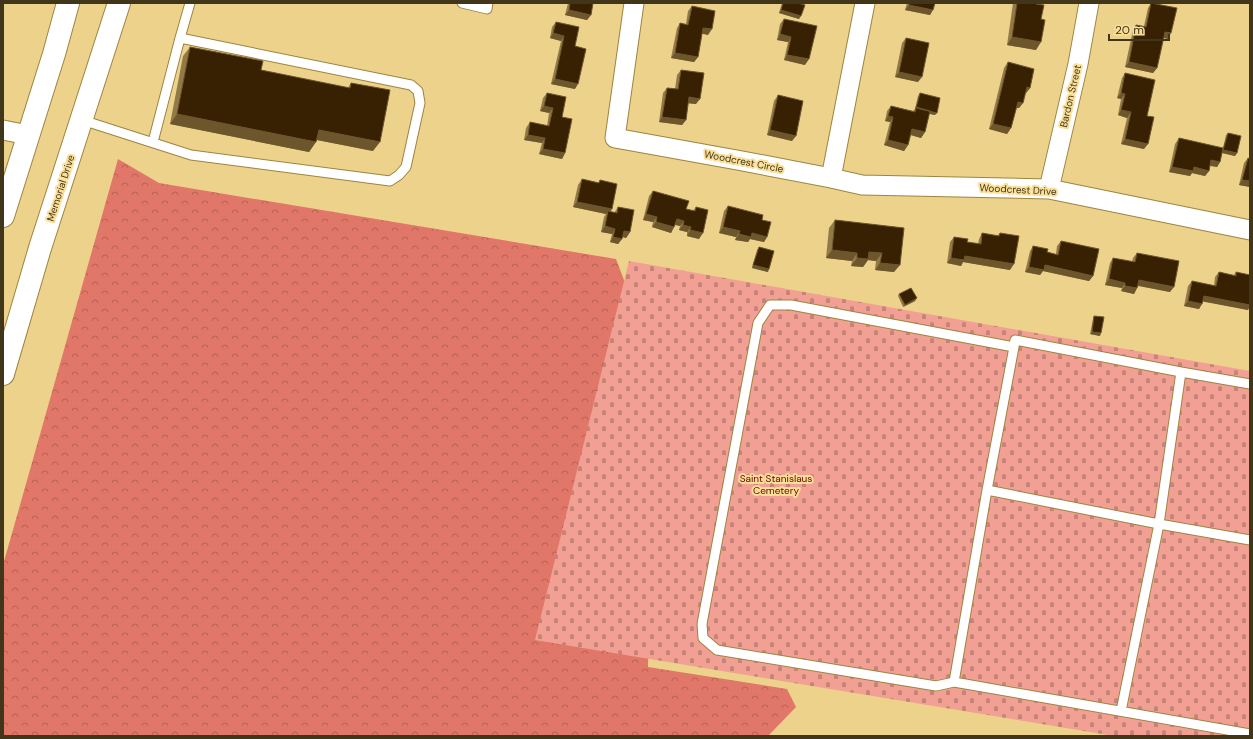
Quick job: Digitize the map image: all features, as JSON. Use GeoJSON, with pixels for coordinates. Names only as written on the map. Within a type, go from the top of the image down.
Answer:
{"type":"FeatureCollection","features":[{"type":"Feature","properties":{"kind":"main road"},"geometry":{"type":"LineString","coordinates":[[3,216],[68,3]]}},
{"type":"Feature","properties":{"kind":"main road","name":"Memorial Drive"},"geometry":{"type":"LineString","coordinates":[[3,374],[40,248],[119,3]]}},
{"type":"Feature","properties":{"kind":"street","name":"Woodcrest Circle"},"geometry":{"type":"LineString","coordinates":[[634,3],[615,138],[831,178]]}},
{"type":"Feature","properties":{"kind":"street"},"geometry":{"type":"LineString","coordinates":[[831,178],[866,3]]}},
{"type":"Feature","properties":{"kind":"street","name":"Bardon Street"},"geometry":{"type":"LineString","coordinates":[[1049,189],[1078,64],[1089,3]]}},
{"type":"Feature","properties":{"kind":"street"},"geometry":{"type":"LineString","coordinates":[[3,130],[28,135]]}},
{"type":"Feature","properties":{"kind":"street","name":"Woodcrest Drive"},"geometry":{"type":"LineString","coordinates":[[831,178],[862,185],[1049,189],[1250,230]]}},
{"type":"Feature","properties":{"kind":"lane"},"geometry":{"type":"LineString","coordinates":[[153,142],[190,3]]}},
{"type":"Feature","properties":{"kind":"lane"},"geometry":{"type":"LineString","coordinates":[[462,3],[487,9],[488,3]]}},
{"type":"Feature","properties":{"kind":"lane"},"geometry":{"type":"LineString","coordinates":[[82,120],[191,155],[390,181],[399,175],[406,167],[420,103],[418,91],[411,85],[180,38]]}},
{"type":"Feature","properties":{"kind":"lane"},"geometry":{"type":"LineString","coordinates":[[1014,347],[791,305],[770,305],[758,324],[702,624],[703,638],[717,650],[936,686],[954,682],[1250,734]]}},
{"type":"Feature","properties":{"kind":"lane"},"geometry":{"type":"LineString","coordinates":[[954,682],[987,490],[1015,340],[1250,384]]}},
{"type":"Feature","properties":{"kind":"lane"},"geometry":{"type":"LineString","coordinates":[[1121,711],[1159,524],[1182,372]]}},
{"type":"Feature","properties":{"kind":"lane"},"geometry":{"type":"LineString","coordinates":[[987,490],[1159,524],[1250,540]]}},
{"type":"Feature","properties":{"kind":"green space"},"geometry":{"type":"Polygon","coordinates":[[[118,159],[159,183],[616,259],[644,333],[649,617],[648,667],[787,689],[796,707],[768,736],[3,736],[3,565],[118,159]]]}},
{"type":"Feature","properties":{"kind":"green space","name":"Saint Stanislaus Cemetery"},"geometry":{"type":"Polygon","coordinates":[[[629,261],[1250,371],[1250,736],[1114,736],[535,640],[629,261]]]}},
{"type":"Feature","properties":{"kind":"building"},"geometry":{"type":"Polygon","coordinates":[[[570,3],[593,3],[591,15],[569,10],[570,3]]]}},
{"type":"Feature","properties":{"kind":"building"},"geometry":{"type":"Polygon","coordinates":[[[783,3],[798,3],[805,5],[801,16],[781,10],[783,3]]]}},
{"type":"Feature","properties":{"kind":"building"},"geometry":{"type":"Polygon","coordinates":[[[909,3],[935,3],[933,10],[909,5],[909,3]]]}},
{"type":"Feature","properties":{"kind":"building"},"geometry":{"type":"Polygon","coordinates":[[[1017,3],[1036,3],[1044,5],[1041,19],[1045,20],[1041,42],[1012,37],[1017,3]]]}},
{"type":"Feature","properties":{"kind":"building"},"geometry":{"type":"Polygon","coordinates":[[[1151,3],[1177,8],[1171,33],[1165,32],[1157,68],[1129,62],[1136,25],[1146,27],[1151,3]]]}},
{"type":"Feature","properties":{"kind":"building"},"geometry":{"type":"Polygon","coordinates":[[[692,6],[715,11],[712,29],[703,28],[698,57],[675,53],[680,23],[688,25],[692,6]]]}},
{"type":"Feature","properties":{"kind":"building"},"geometry":{"type":"Polygon","coordinates":[[[784,19],[817,26],[809,59],[787,55],[791,37],[780,34],[784,19]]]}},
{"type":"Feature","properties":{"kind":"building"},"geometry":{"type":"Polygon","coordinates":[[[556,22],[579,27],[575,46],[586,49],[578,84],[555,79],[564,36],[553,33],[556,22]]]}},
{"type":"Feature","properties":{"kind":"building"},"geometry":{"type":"Polygon","coordinates":[[[906,38],[929,43],[922,77],[899,72],[906,38]]]}},
{"type":"Feature","properties":{"kind":"building"},"geometry":{"type":"Polygon","coordinates":[[[190,47],[263,61],[261,70],[350,88],[351,83],[390,90],[380,142],[319,130],[316,142],[177,114],[190,47]]]}},
{"type":"Feature","properties":{"kind":"building"},"geometry":{"type":"Polygon","coordinates":[[[1008,62],[1034,69],[1030,88],[1027,87],[1023,103],[1018,102],[1011,128],[993,124],[1008,62]]]}},
{"type":"Feature","properties":{"kind":"building"},"geometry":{"type":"Polygon","coordinates":[[[681,70],[704,73],[700,99],[689,97],[686,120],[662,117],[667,88],[678,89],[681,70]]]}},
{"type":"Feature","properties":{"kind":"building"},"geometry":{"type":"Polygon","coordinates":[[[1125,73],[1155,80],[1147,116],[1154,117],[1148,144],[1125,139],[1131,112],[1121,110],[1125,94],[1121,93],[1125,73]]]}},
{"type":"Feature","properties":{"kind":"building"},"geometry":{"type":"Polygon","coordinates":[[[547,93],[566,97],[562,117],[572,119],[565,153],[543,149],[545,138],[528,135],[530,122],[549,126],[553,108],[544,106],[547,93]]]}},
{"type":"Feature","properties":{"kind":"building"},"geometry":{"type":"Polygon","coordinates":[[[920,93],[940,98],[937,113],[916,108],[920,93]]]}},
{"type":"Feature","properties":{"kind":"building"},"geometry":{"type":"Polygon","coordinates":[[[778,95],[803,101],[796,136],[770,130],[778,95]]]}},
{"type":"Feature","properties":{"kind":"building"},"geometry":{"type":"Polygon","coordinates":[[[891,106],[915,112],[916,107],[930,111],[925,132],[912,129],[908,145],[888,140],[893,117],[888,116],[891,106]]]}},
{"type":"Feature","properties":{"kind":"building"},"geometry":{"type":"Polygon","coordinates":[[[1228,133],[1241,136],[1237,153],[1223,150],[1228,133]]]}},
{"type":"Feature","properties":{"kind":"building"},"geometry":{"type":"Polygon","coordinates":[[[1179,138],[1223,148],[1220,162],[1211,160],[1209,171],[1194,167],[1193,171],[1172,167],[1179,138]]]}},
{"type":"Feature","properties":{"kind":"building"},"geometry":{"type":"Polygon","coordinates":[[[1248,158],[1250,159],[1250,181],[1242,180],[1248,158]]]}},
{"type":"Feature","properties":{"kind":"building"},"geometry":{"type":"Polygon","coordinates":[[[582,179],[599,183],[600,180],[617,184],[612,209],[577,202],[582,179]]]}},
{"type":"Feature","properties":{"kind":"building"},"geometry":{"type":"Polygon","coordinates":[[[653,191],[689,201],[686,209],[695,211],[696,207],[708,210],[703,233],[690,230],[691,227],[683,225],[684,221],[677,219],[674,227],[656,222],[657,217],[646,214],[653,191]]]}},
{"type":"Feature","properties":{"kind":"building"},"geometry":{"type":"Polygon","coordinates":[[[728,206],[763,215],[762,220],[771,222],[767,237],[752,233],[751,237],[739,234],[740,231],[723,227],[728,206]]]}},
{"type":"Feature","properties":{"kind":"building"},"geometry":{"type":"Polygon","coordinates":[[[618,207],[634,210],[630,232],[624,231],[622,239],[613,237],[615,229],[605,226],[608,211],[617,213],[618,207]]]}},
{"type":"Feature","properties":{"kind":"building"},"geometry":{"type":"Polygon","coordinates":[[[835,220],[904,228],[900,265],[880,263],[882,253],[869,252],[868,259],[857,258],[857,253],[832,250],[835,220]]]}},
{"type":"Feature","properties":{"kind":"building"},"geometry":{"type":"Polygon","coordinates":[[[982,233],[999,236],[1000,233],[1019,236],[1014,264],[965,256],[964,260],[951,258],[954,237],[968,239],[967,242],[981,244],[982,233]]]}},
{"type":"Feature","properties":{"kind":"building"},"geometry":{"type":"Polygon","coordinates":[[[1061,241],[1099,249],[1093,276],[1045,265],[1044,270],[1029,267],[1033,246],[1048,249],[1047,252],[1058,255],[1061,241]]]}},
{"type":"Feature","properties":{"kind":"building"},"geometry":{"type":"Polygon","coordinates":[[[759,247],[774,251],[769,269],[753,265],[759,247]]]}},
{"type":"Feature","properties":{"kind":"building"},"geometry":{"type":"Polygon","coordinates":[[[1137,253],[1179,261],[1174,287],[1139,280],[1137,288],[1125,286],[1125,283],[1109,279],[1113,258],[1135,262],[1137,253]]]}},
{"type":"Feature","properties":{"kind":"building"},"geometry":{"type":"Polygon","coordinates":[[[1219,272],[1236,276],[1236,272],[1250,275],[1250,305],[1204,296],[1202,304],[1188,301],[1192,281],[1216,286],[1219,272]]]}},
{"type":"Feature","properties":{"kind":"building"},"geometry":{"type":"Polygon","coordinates":[[[911,288],[917,298],[905,305],[899,294],[911,288]]]}},
{"type":"Feature","properties":{"kind":"building"},"geometry":{"type":"Polygon","coordinates":[[[1094,316],[1104,317],[1101,333],[1092,332],[1094,316]]]}}]}
